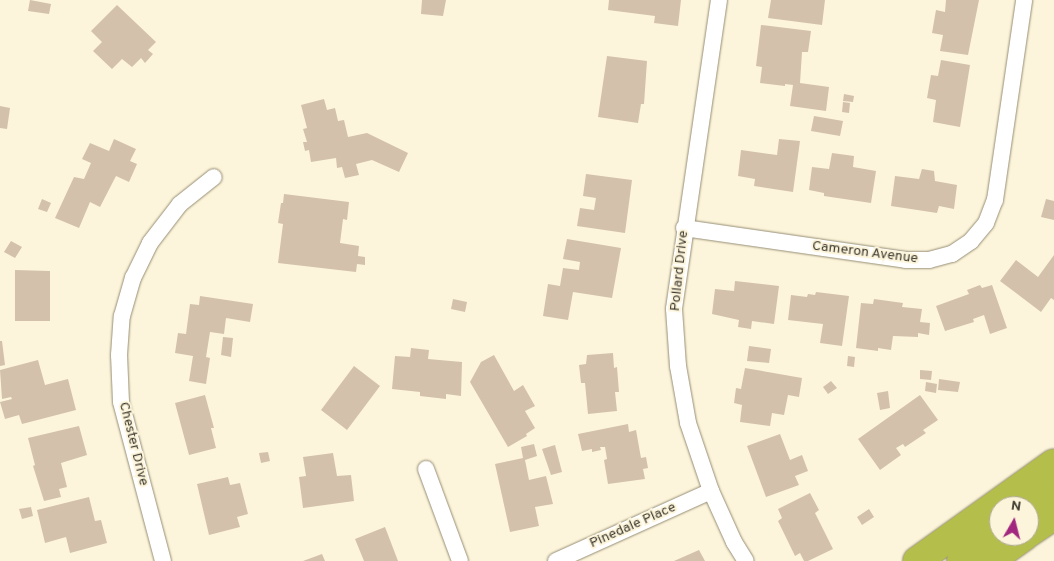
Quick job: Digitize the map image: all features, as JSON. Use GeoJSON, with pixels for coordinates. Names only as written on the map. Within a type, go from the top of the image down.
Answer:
{"type":"FeatureCollection","features":[{"type":"Feature","properties":{"kind":"highway"},"geometry":{"type":"LineString","coordinates":[[917,561],[1054,463]]}},
{"type":"Feature","properties":{"kind":"highway"},"geometry":{"type":"LineString","coordinates":[[1039,500],[1054,489]]}},
{"type":"Feature","properties":{"kind":"highway"},"geometry":{"type":"LineString","coordinates":[[1039,526],[1054,516]]}},
{"type":"Feature","properties":{"kind":"highway"},"geometry":{"type":"LineString","coordinates":[[961,561],[966,552],[989,535]]}},
{"type":"Feature","properties":{"kind":"highway"},"geometry":{"type":"LineString","coordinates":[[990,561],[1011,546]]}},
{"type":"Feature","properties":{"kind":"street","name":"Pollard Drive"},"geometry":{"type":"LineString","coordinates":[[719,0],[684,228],[674,309],[678,366],[688,423],[710,491],[734,542],[746,561]]}},
{"type":"Feature","properties":{"kind":"street","name":"Cameron Avenue"},"geometry":{"type":"LineString","coordinates":[[684,228],[906,260],[929,260],[952,254],[971,240],[986,223],[995,200],[1024,0]]}},
{"type":"Feature","properties":{"kind":"street","name":"Chester Drive"},"geometry":{"type":"LineString","coordinates":[[163,561],[121,402],[119,355],[122,316],[133,278],[150,243],[180,204],[214,177]]}},
{"type":"Feature","properties":{"kind":"street"},"geometry":{"type":"LineString","coordinates":[[426,469],[460,561]]}},
{"type":"Feature","properties":{"kind":"street","name":"Pinedale Place"},"geometry":{"type":"LineString","coordinates":[[556,561],[710,491]]}},
{"type":"Feature","properties":{"kind":"building"},"geometry":{"type":"Polygon","coordinates":[[[30,0],[51,4],[49,14],[28,11],[30,0]]]}},
{"type":"Feature","properties":{"kind":"building"},"geometry":{"type":"Polygon","coordinates":[[[422,0],[446,0],[443,16],[421,14],[422,0]]]}},
{"type":"Feature","properties":{"kind":"building"},"geometry":{"type":"Polygon","coordinates":[[[609,0],[681,0],[678,26],[654,23],[655,16],[608,10],[609,0]]]}},
{"type":"Feature","properties":{"kind":"building"},"geometry":{"type":"Polygon","coordinates":[[[771,0],[825,0],[822,25],[768,18],[771,0]]]}},
{"type":"Feature","properties":{"kind":"building"},"geometry":{"type":"Polygon","coordinates":[[[946,0],[979,0],[968,55],[940,51],[943,35],[932,33],[936,10],[945,12],[946,0]]]}},
{"type":"Feature","properties":{"kind":"building"},"geometry":{"type":"Polygon","coordinates":[[[117,5],[156,42],[148,50],[153,54],[145,63],[141,58],[132,67],[122,59],[112,69],[93,51],[102,42],[91,31],[117,5]]]}},
{"type":"Feature","properties":{"kind":"building"},"geometry":{"type":"Polygon","coordinates":[[[761,25],[811,31],[808,52],[802,52],[800,83],[829,87],[826,111],[790,106],[793,85],[760,83],[762,67],[756,66],[761,25]]]}},
{"type":"Feature","properties":{"kind":"building"},"geometry":{"type":"Polygon","coordinates":[[[607,56],[647,61],[644,104],[641,104],[638,123],[598,117],[607,56]]]}},
{"type":"Feature","properties":{"kind":"building"},"geometry":{"type":"Polygon","coordinates":[[[941,60],[970,65],[960,127],[933,122],[936,100],[927,98],[931,75],[938,76],[941,60]]]}},
{"type":"Feature","properties":{"kind":"building"},"geometry":{"type":"Polygon","coordinates":[[[844,94],[854,96],[853,102],[843,101],[844,94]]]}},
{"type":"Feature","properties":{"kind":"building"},"geometry":{"type":"Polygon","coordinates":[[[324,99],[327,110],[335,108],[338,121],[344,120],[348,137],[367,133],[408,153],[399,172],[372,160],[356,164],[359,175],[345,178],[342,167],[337,168],[336,158],[311,162],[309,150],[305,151],[303,142],[307,142],[303,129],[307,128],[301,105],[324,99]]]}},
{"type":"Feature","properties":{"kind":"building"},"geometry":{"type":"Polygon","coordinates":[[[843,102],[850,103],[849,113],[842,112],[843,102]]]}},
{"type":"Feature","properties":{"kind":"building"},"geometry":{"type":"Polygon","coordinates":[[[0,106],[10,108],[7,129],[0,128],[0,106]]]}},
{"type":"Feature","properties":{"kind":"building"},"geometry":{"type":"Polygon","coordinates":[[[814,116],[843,121],[840,136],[811,131],[814,116]]]}},
{"type":"Feature","properties":{"kind":"building"},"geometry":{"type":"Polygon","coordinates":[[[114,139],[136,149],[130,161],[137,164],[129,182],[116,176],[100,207],[90,202],[79,228],[55,218],[74,177],[84,179],[91,163],[82,159],[90,143],[109,151],[114,139]]]}},
{"type":"Feature","properties":{"kind":"building"},"geometry":{"type":"Polygon","coordinates":[[[779,139],[800,141],[793,192],[754,186],[755,179],[738,176],[741,150],[777,155],[779,139]]]}},
{"type":"Feature","properties":{"kind":"building"},"geometry":{"type":"Polygon","coordinates":[[[832,153],[854,156],[853,167],[876,171],[871,203],[824,196],[824,193],[809,190],[812,167],[829,169],[832,153]]]}},
{"type":"Feature","properties":{"kind":"building"},"geometry":{"type":"Polygon","coordinates":[[[922,169],[934,171],[935,181],[957,185],[954,209],[939,206],[937,213],[891,206],[895,176],[919,179],[922,169]]]}},
{"type":"Feature","properties":{"kind":"building"},"geometry":{"type":"Polygon","coordinates":[[[586,174],[632,180],[625,233],[577,226],[580,208],[594,210],[596,198],[583,196],[586,174]]]}},
{"type":"Feature","properties":{"kind":"building"},"geometry":{"type":"Polygon","coordinates":[[[284,194],[349,202],[347,220],[343,219],[340,243],[359,246],[358,256],[365,257],[365,265],[357,264],[356,272],[278,263],[283,224],[278,223],[284,194]]]}},
{"type":"Feature","properties":{"kind":"building"},"geometry":{"type":"Polygon","coordinates":[[[42,199],[51,203],[47,212],[38,209],[42,199]]]}},
{"type":"Feature","properties":{"kind":"building"},"geometry":{"type":"Polygon","coordinates":[[[1046,199],[1054,201],[1054,220],[1041,217],[1046,199]]]}},
{"type":"Feature","properties":{"kind":"building"},"geometry":{"type":"Polygon","coordinates":[[[567,239],[621,248],[612,298],[573,292],[568,320],[543,316],[548,284],[560,286],[563,268],[579,270],[580,262],[563,259],[567,239]]]}},
{"type":"Feature","properties":{"kind":"building"},"geometry":{"type":"Polygon","coordinates":[[[11,241],[22,247],[15,258],[4,252],[11,241]]]}},
{"type":"Feature","properties":{"kind":"building"},"geometry":{"type":"Polygon","coordinates":[[[1054,255],[1054,300],[1051,298],[1041,312],[1000,281],[1016,260],[1038,277],[1054,255]]]}},
{"type":"Feature","properties":{"kind":"building"},"geometry":{"type":"Polygon","coordinates":[[[15,270],[50,271],[50,321],[15,321],[15,270]]]}},
{"type":"Feature","properties":{"kind":"building"},"geometry":{"type":"Polygon","coordinates":[[[735,281],[779,286],[774,324],[752,321],[751,329],[738,327],[739,320],[712,314],[715,289],[734,291],[735,281]]]}},
{"type":"Feature","properties":{"kind":"building"},"geometry":{"type":"Polygon","coordinates":[[[980,285],[982,288],[992,285],[1007,328],[990,334],[984,315],[973,319],[974,322],[945,331],[936,306],[969,294],[967,290],[980,285]]]}},
{"type":"Feature","properties":{"kind":"building"},"geometry":{"type":"Polygon","coordinates":[[[816,292],[849,296],[842,346],[820,343],[823,324],[788,320],[791,295],[807,297],[808,294],[815,295],[816,292]]]}},
{"type":"Feature","properties":{"kind":"building"},"geometry":{"type":"Polygon","coordinates":[[[200,296],[253,304],[250,322],[226,318],[224,334],[210,332],[206,357],[210,358],[206,384],[189,381],[193,356],[175,353],[178,333],[186,334],[190,304],[199,305],[200,296]]]}},
{"type":"Feature","properties":{"kind":"building"},"geometry":{"type":"Polygon","coordinates":[[[453,299],[467,302],[465,312],[451,309],[453,299]]]}},
{"type":"Feature","properties":{"kind":"building"},"geometry":{"type":"Polygon","coordinates":[[[874,299],[903,303],[902,307],[922,309],[920,322],[930,323],[929,335],[918,333],[918,337],[893,336],[891,350],[878,348],[878,351],[856,348],[861,303],[873,304],[874,299]]]}},
{"type":"Feature","properties":{"kind":"building"},"geometry":{"type":"Polygon","coordinates":[[[223,337],[233,338],[231,357],[221,355],[223,337]]]}},
{"type":"Feature","properties":{"kind":"building"},"geometry":{"type":"Polygon","coordinates":[[[0,341],[2,341],[5,365],[0,366],[0,341]]]}},
{"type":"Feature","properties":{"kind":"building"},"geometry":{"type":"Polygon","coordinates":[[[749,346],[771,349],[769,363],[747,361],[749,346]]]}},
{"type":"Feature","properties":{"kind":"building"},"geometry":{"type":"Polygon","coordinates":[[[411,348],[429,350],[428,359],[462,362],[461,396],[446,394],[446,399],[420,396],[420,392],[392,389],[395,356],[410,357],[411,348]]]}},
{"type":"Feature","properties":{"kind":"building"},"geometry":{"type":"Polygon","coordinates":[[[613,353],[614,368],[617,367],[619,392],[615,392],[617,411],[588,414],[585,383],[581,383],[579,365],[586,364],[587,355],[613,353]]]}},
{"type":"Feature","properties":{"kind":"building"},"geometry":{"type":"Polygon","coordinates":[[[494,355],[514,391],[523,385],[535,406],[525,411],[535,428],[526,434],[527,436],[508,447],[470,382],[481,362],[494,355]]]}},
{"type":"Feature","properties":{"kind":"building"},"geometry":{"type":"Polygon","coordinates":[[[848,356],[855,357],[854,367],[847,366],[848,356]]]}},
{"type":"Feature","properties":{"kind":"building"},"geometry":{"type":"Polygon","coordinates":[[[38,360],[45,385],[68,379],[76,410],[22,424],[19,415],[5,419],[0,402],[12,399],[11,397],[2,399],[0,370],[38,360]]]}},
{"type":"Feature","properties":{"kind":"building"},"geometry":{"type":"Polygon","coordinates":[[[354,366],[380,386],[347,430],[321,410],[354,366]]]}},
{"type":"Feature","properties":{"kind":"building"},"geometry":{"type":"Polygon","coordinates":[[[745,368],[802,378],[799,397],[788,395],[784,415],[772,413],[770,426],[740,422],[742,405],[734,403],[736,388],[741,389],[745,368]]]}},
{"type":"Feature","properties":{"kind":"building"},"geometry":{"type":"Polygon","coordinates":[[[920,370],[932,371],[931,380],[920,379],[920,370]]]}},
{"type":"Feature","properties":{"kind":"building"},"geometry":{"type":"Polygon","coordinates":[[[939,379],[960,382],[958,392],[938,390],[939,379]]]}},
{"type":"Feature","properties":{"kind":"building"},"geometry":{"type":"Polygon","coordinates":[[[831,381],[837,388],[828,394],[823,387],[831,381]]]}},
{"type":"Feature","properties":{"kind":"building"},"geometry":{"type":"Polygon","coordinates":[[[926,382],[937,384],[936,393],[925,391],[926,382]]]}},
{"type":"Feature","properties":{"kind":"building"},"geometry":{"type":"Polygon","coordinates":[[[888,391],[890,408],[880,410],[877,393],[888,391]]]}},
{"type":"Feature","properties":{"kind":"building"},"geometry":{"type":"Polygon","coordinates":[[[205,395],[214,428],[211,428],[216,448],[189,455],[175,403],[205,395]]]}},
{"type":"Feature","properties":{"kind":"building"},"geometry":{"type":"Polygon","coordinates":[[[920,395],[938,420],[923,430],[926,433],[905,447],[903,444],[896,448],[901,455],[880,470],[858,439],[920,395]]]}},
{"type":"Feature","properties":{"kind":"building"},"geometry":{"type":"Polygon","coordinates":[[[628,424],[629,432],[636,430],[641,458],[646,457],[648,468],[643,469],[645,479],[608,484],[604,460],[607,459],[605,447],[600,447],[601,450],[592,452],[592,449],[582,451],[578,434],[628,424]]]}},
{"type":"Feature","properties":{"kind":"building"},"geometry":{"type":"Polygon","coordinates":[[[79,426],[87,455],[61,463],[67,487],[59,489],[61,497],[44,501],[33,466],[35,465],[28,438],[79,426]]]}},
{"type":"Feature","properties":{"kind":"building"},"geometry":{"type":"Polygon","coordinates":[[[780,434],[790,460],[802,455],[808,471],[795,476],[799,485],[766,497],[747,446],[780,434]]]}},
{"type":"Feature","properties":{"kind":"building"},"geometry":{"type":"Polygon","coordinates":[[[534,444],[537,456],[525,460],[529,480],[546,476],[553,504],[535,507],[539,526],[510,532],[495,464],[523,458],[521,447],[534,444]]]}},
{"type":"Feature","properties":{"kind":"building"},"geometry":{"type":"Polygon","coordinates":[[[555,445],[562,472],[551,475],[542,449],[555,445]]]}},
{"type":"Feature","properties":{"kind":"building"},"geometry":{"type":"Polygon","coordinates":[[[268,452],[270,461],[261,463],[259,453],[268,452]]]}},
{"type":"Feature","properties":{"kind":"building"},"geometry":{"type":"Polygon","coordinates":[[[333,453],[337,476],[351,475],[354,501],[303,508],[299,477],[306,476],[303,457],[333,453]]]}},
{"type":"Feature","properties":{"kind":"building"},"geometry":{"type":"Polygon","coordinates":[[[228,477],[230,485],[240,483],[248,514],[237,517],[240,527],[209,535],[197,484],[228,477]]]}},
{"type":"Feature","properties":{"kind":"building"},"geometry":{"type":"Polygon","coordinates":[[[810,493],[819,510],[815,513],[833,549],[808,561],[804,561],[800,553],[795,556],[778,521],[782,518],[778,509],[810,493]]]}},
{"type":"Feature","properties":{"kind":"building"},"geometry":{"type":"Polygon","coordinates":[[[89,497],[95,521],[101,520],[107,543],[70,553],[66,537],[45,543],[37,510],[89,497]]]}},
{"type":"Feature","properties":{"kind":"building"},"geometry":{"type":"Polygon","coordinates":[[[31,507],[33,516],[22,519],[19,509],[31,507]]]}},
{"type":"Feature","properties":{"kind":"building"},"geometry":{"type":"Polygon","coordinates":[[[869,509],[874,517],[862,525],[857,517],[869,509]]]}},
{"type":"Feature","properties":{"kind":"building"},"geometry":{"type":"Polygon","coordinates":[[[385,527],[398,561],[364,561],[355,539],[385,527]]]}},
{"type":"Feature","properties":{"kind":"building"},"geometry":{"type":"Polygon","coordinates":[[[699,550],[705,561],[674,561],[699,550]]]}},
{"type":"Feature","properties":{"kind":"building"},"geometry":{"type":"Polygon","coordinates":[[[322,554],[325,561],[303,561],[322,554]]]}}]}
